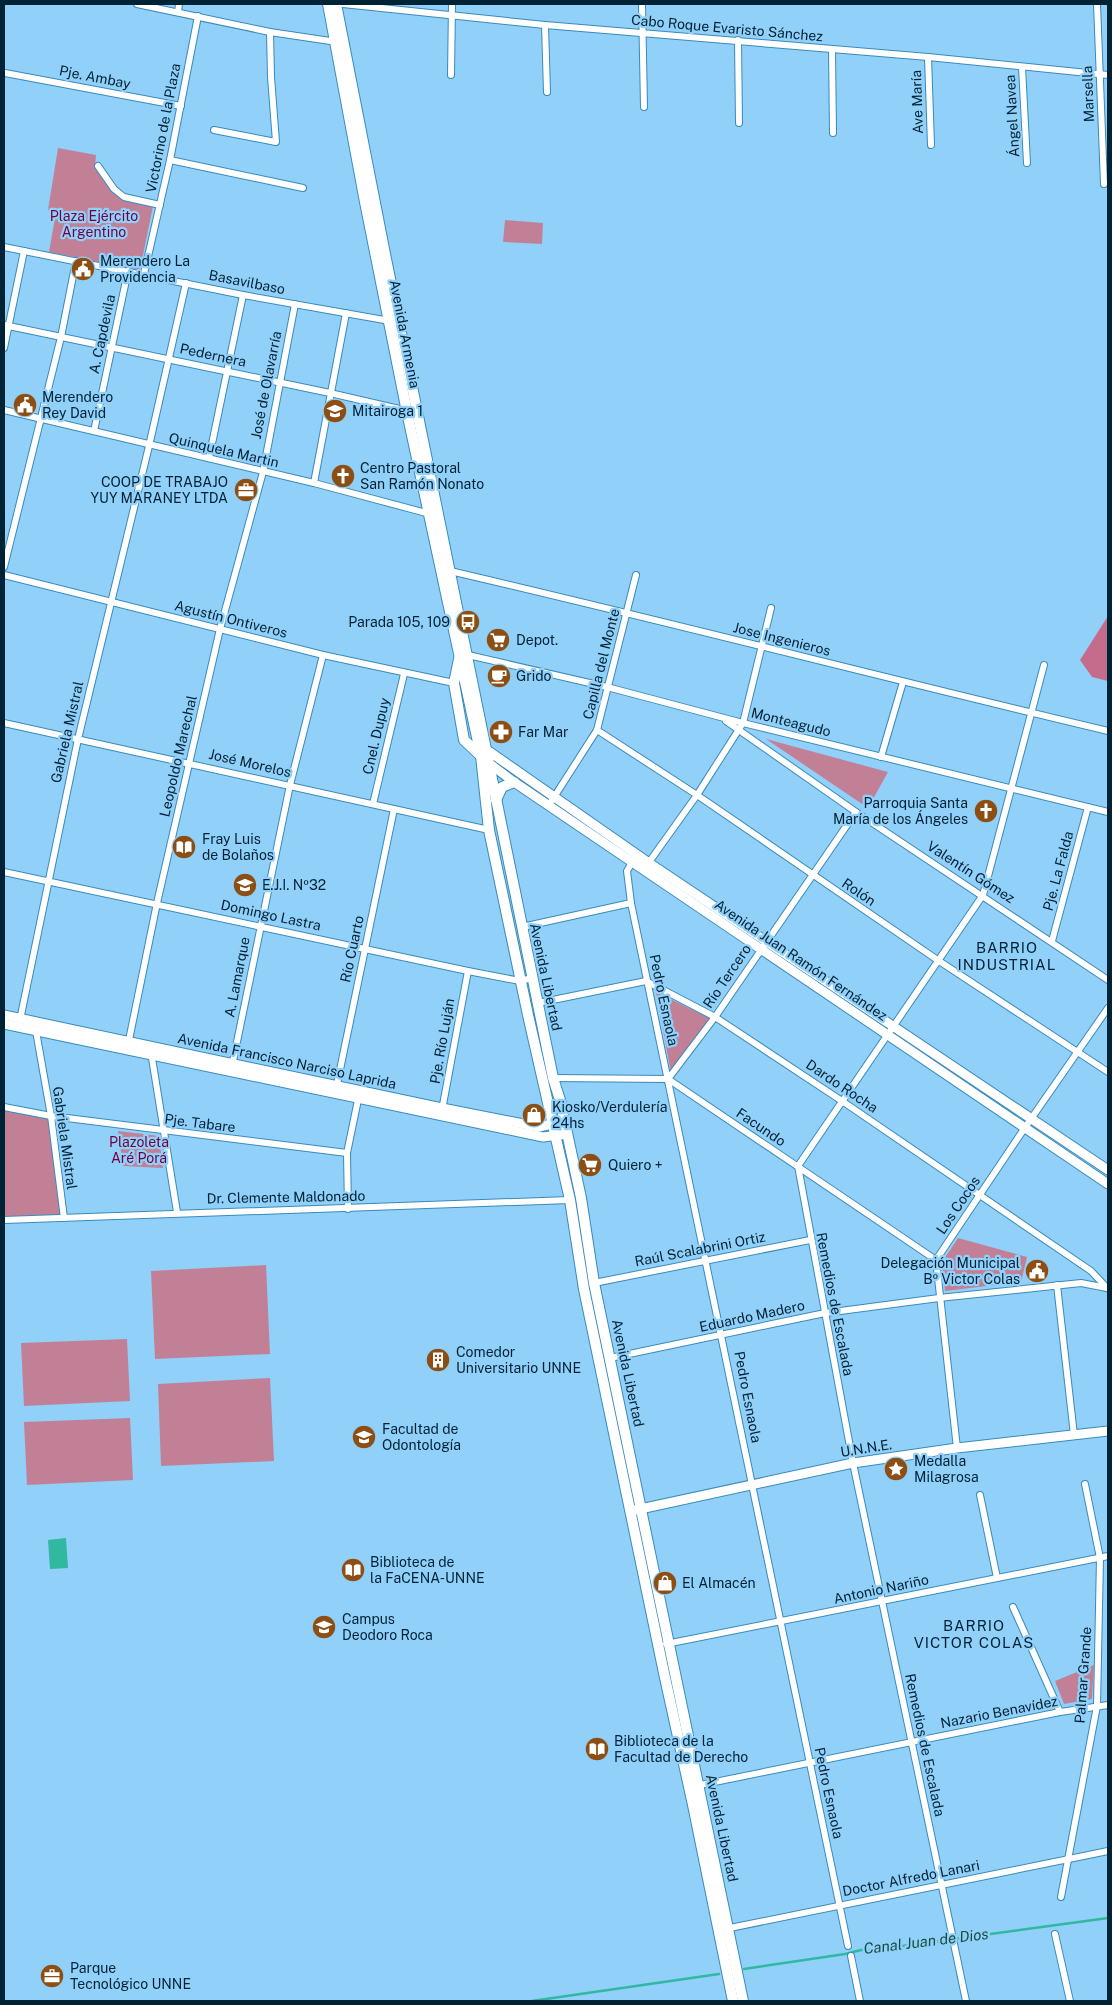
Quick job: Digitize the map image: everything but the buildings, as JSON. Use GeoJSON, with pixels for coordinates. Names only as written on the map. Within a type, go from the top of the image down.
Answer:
{"type":"FeatureCollection","features":[{"type":"Feature","properties":{"kind":"main road","name":"Avenida Armenia"},"geometry":{"type":"LineString","coordinates":[[331,4],[412,411],[484,753]]}},
{"type":"Feature","properties":{"kind":"main road","name":"Avenida Armenia"},"geometry":{"type":"LineString","coordinates":[[434,513],[450,571],[464,655]]}},
{"type":"Feature","properties":{"kind":"main road"},"geometry":{"type":"LineString","coordinates":[[464,655],[454,684],[464,740],[484,753]]}},
{"type":"Feature","properties":{"kind":"main road","name":"Avenida Libertad"},"geometry":{"type":"LineString","coordinates":[[484,753],[490,764],[532,978],[581,1198],[594,1283],[642,1508],[664,1645]]}},
{"type":"Feature","properties":{"kind":"main road","name":"Avenida Libertad"},"geometry":{"type":"LineString","coordinates":[[484,753],[489,830],[520,981],[570,1200],[584,1289],[631,1510],[664,1645],[694,1786],[723,1929],[733,2001]]}},
{"type":"Feature","properties":{"kind":"main road","name":"Avenida Juan Ramón Fernández"},"geometry":{"type":"LineString","coordinates":[[484,753],[554,796],[635,858],[760,948],[1024,1129],[1108,1184]]}},
{"type":"Feature","properties":{"kind":"main road","name":"Avenida Juan Ramón Fernández"},"geometry":{"type":"LineString","coordinates":[[490,764],[549,805],[635,858]]}},
{"type":"Feature","properties":{"kind":"main road"},"geometry":{"type":"LineString","coordinates":[[496,800],[502,787],[514,782]]}},
{"type":"Feature","properties":{"kind":"main road","name":"Avenida Juan Ramón Fernández"},"geometry":{"type":"LineString","coordinates":[[646,866],[766,940],[1108,1170]]}},
{"type":"Feature","properties":{"kind":"main road","name":"Avenida Francisco Narciso Laprida"},"geometry":{"type":"LineString","coordinates":[[4,1015],[36,1032],[128,1045]]}},
{"type":"Feature","properties":{"kind":"main road","name":"Avenida Francisco Narciso Laprida"},"geometry":{"type":"LineString","coordinates":[[4,1024],[20,1023],[128,1045],[442,1112],[543,1137],[556,1137],[567,1134]]}},
{"type":"Feature","properties":{"kind":"main road","name":"Avenida Francisco Narciso Laprida"},"geometry":{"type":"LineString","coordinates":[[442,1112],[539,1127],[564,1121]]}},
{"type":"Feature","properties":{"kind":"main road","name":"U.N.N.E."},"geometry":{"type":"LineString","coordinates":[[631,1510],[853,1463],[957,1448],[1108,1431]]}},
{"type":"Feature","properties":{"kind":"main road","name":"Avenida Libertad"},"geometry":{"type":"LineString","coordinates":[[723,1929],[743,2001]]}},
{"type":"Feature","properties":{"kind":"street"},"geometry":{"type":"LineString","coordinates":[[137,4],[270,32],[340,42]]}},
{"type":"Feature","properties":{"kind":"street"},"geometry":{"type":"LineString","coordinates":[[178,12],[179,4]]}},
{"type":"Feature","properties":{"kind":"street","name":"Cabo Roque Evaristo Sánchez"},"geometry":{"type":"LineString","coordinates":[[343,4],[545,25],[928,57],[1108,76]]}},
{"type":"Feature","properties":{"kind":"street"},"geometry":{"type":"LineString","coordinates":[[451,75],[452,4]]}},
{"type":"Feature","properties":{"kind":"street"},"geometry":{"type":"LineString","coordinates":[[642,4],[644,107]]}},
{"type":"Feature","properties":{"kind":"street","name":"Marsella"},"geometry":{"type":"LineString","coordinates":[[1097,4],[1104,184]]}},
{"type":"Feature","properties":{"kind":"street","name":"Victorino de la Plaza"},"geometry":{"type":"LineString","coordinates":[[144,274],[170,160],[198,16]]}},
{"type":"Feature","properties":{"kind":"street"},"geometry":{"type":"LineString","coordinates":[[545,25],[547,92]]}},
{"type":"Feature","properties":{"kind":"street"},"geometry":{"type":"LineString","coordinates":[[214,130],[276,142],[270,32]]}},
{"type":"Feature","properties":{"kind":"street"},"geometry":{"type":"LineString","coordinates":[[738,40],[739,122]]}},
{"type":"Feature","properties":{"kind":"street"},"geometry":{"type":"LineString","coordinates":[[832,50],[833,133]]}},
{"type":"Feature","properties":{"kind":"street","name":"Ave María"},"geometry":{"type":"LineString","coordinates":[[928,57],[931,146]]}},
{"type":"Feature","properties":{"kind":"street","name":"Ángel Navea"},"geometry":{"type":"LineString","coordinates":[[1022,67],[1026,163]]}},
{"type":"Feature","properties":{"kind":"street","name":"Pje. Ambay"},"geometry":{"type":"LineString","coordinates":[[5,73],[181,106]]}},
{"type":"Feature","properties":{"kind":"street"},"geometry":{"type":"LineString","coordinates":[[170,160],[303,188]]}},
{"type":"Feature","properties":{"kind":"street"},"geometry":{"type":"LineString","coordinates":[[98,166],[114,188],[124,197],[160,205]]}},
{"type":"Feature","properties":{"kind":"street","name":"Basavilbaso"},"geometry":{"type":"LineString","coordinates":[[4,247],[243,295],[346,313],[394,319]]}},
{"type":"Feature","properties":{"kind":"street"},"geometry":{"type":"LineString","coordinates":[[4,348],[7,326],[24,251]]}},
{"type":"Feature","properties":{"kind":"street"},"geometry":{"type":"LineString","coordinates":[[4,567],[62,337],[76,261]]}},
{"type":"Feature","properties":{"kind":"street","name":"A. Capdevila"},"geometry":{"type":"LineString","coordinates":[[94,431],[128,271]]}},
{"type":"Feature","properties":{"kind":"street"},"geometry":{"type":"LineString","coordinates":[[149,446],[186,283]]}},
{"type":"Feature","properties":{"kind":"street"},"geometry":{"type":"LineString","coordinates":[[209,458],[243,295]]}},
{"type":"Feature","properties":{"kind":"street","name":"José de Olavarría"},"geometry":{"type":"LineString","coordinates":[[263,472],[295,304]]}},
{"type":"Feature","properties":{"kind":"street"},"geometry":{"type":"LineString","coordinates":[[314,483],[346,313]]}},
{"type":"Feature","properties":{"kind":"street","name":"Pedernera"},"geometry":{"type":"LineString","coordinates":[[7,326],[412,411]]}},
{"type":"Feature","properties":{"kind":"street","name":"Quinquela Martin"},"geometry":{"type":"LineString","coordinates":[[4,410],[434,513]]}},
{"type":"Feature","properties":{"kind":"street","name":"Gabriela Mistral"},"geometry":{"type":"LineString","coordinates":[[20,1023],[78,739],[149,446]]}},
{"type":"Feature","properties":{"kind":"street","name":"Leopoldo Marechal"},"geometry":{"type":"LineString","coordinates":[[128,1045],[157,903],[220,629],[263,472]]}},
{"type":"Feature","properties":{"kind":"street","name":"Jose Ingenieros"},"geometry":{"type":"LineString","coordinates":[[450,571],[628,612],[903,682],[1108,731]]}},
{"type":"Feature","properties":{"kind":"street","name":"Agustín Ontiveros"},"geometry":{"type":"LineString","coordinates":[[4,575],[323,655],[454,684]]}},
{"type":"Feature","properties":{"kind":"street","name":"Capilla del Monte"},"geometry":{"type":"LineString","coordinates":[[549,805],[597,730],[636,575]]}},
{"type":"Feature","properties":{"kind":"street"},"geometry":{"type":"LineString","coordinates":[[646,866],[697,795],[740,730],[771,608]]}},
{"type":"Feature","properties":{"kind":"street","name":"A. Lamarque"},"geometry":{"type":"LineString","coordinates":[[232,1067],[290,785],[323,655]]}},
{"type":"Feature","properties":{"kind":"street","name":"Monteagudo"},"geometry":{"type":"LineString","coordinates":[[464,655],[607,687],[743,723],[1108,812]]}},
{"type":"Feature","properties":{"kind":"street"},"geometry":{"type":"LineString","coordinates":[[798,1166],[983,895],[1044,665]]}},
{"type":"Feature","properties":{"kind":"street","name":"Cnel. Dupuy"},"geometry":{"type":"LineString","coordinates":[[373,804],[404,674]]}},
{"type":"Feature","properties":{"kind":"street"},"geometry":{"type":"LineString","coordinates":[[881,757],[903,682]]}},
{"type":"Feature","properties":{"kind":"street","name":"Valentín Gómez"},"geometry":{"type":"LineString","coordinates":[[721,717],[856,812],[1108,980]]}},
{"type":"Feature","properties":{"kind":"street","name":"José Morelos"},"geometry":{"type":"LineString","coordinates":[[4,723],[189,762],[489,830]]}},
{"type":"Feature","properties":{"kind":"street","name":"Rolón"},"geometry":{"type":"LineString","coordinates":[[597,730],[697,795],[812,876],[939,961],[1108,1072]]}},
{"type":"Feature","properties":{"kind":"street","name":"Pje. La Falda"},"geometry":{"type":"LineString","coordinates":[[1052,941],[1088,807]]}},
{"type":"Feature","properties":{"kind":"street","name":"Río Cuarto"},"geometry":{"type":"LineString","coordinates":[[336,1090],[394,809]]}},
{"type":"Feature","properties":{"kind":"street","name":"Río Tercero"},"geometry":{"type":"LineString","coordinates":[[668,1079],[715,1017],[760,948],[856,812]]}},
{"type":"Feature","properties":{"kind":"street","name":"Pedro Esnaola"},"geometry":{"type":"LineString","coordinates":[[635,858],[627,871],[631,904],[646,981],[707,1260],[848,1946]]}},
{"type":"Feature","properties":{"kind":"street","name":"Domingo Lastra"},"geometry":{"type":"LineString","coordinates":[[4,872],[157,903],[468,971],[520,981],[532,978]]}},
{"type":"Feature","properties":{"kind":"street"},"geometry":{"type":"LineString","coordinates":[[522,927],[631,904]]}},
{"type":"Feature","properties":{"kind":"street","name":"Pje. Río Luján"},"geometry":{"type":"LineString","coordinates":[[442,1112],[468,971]]}},
{"type":"Feature","properties":{"kind":"street"},"geometry":{"type":"LineString","coordinates":[[538,1003],[646,981]]}},
{"type":"Feature","properties":{"kind":"street","name":"Dardo Rocha"},"geometry":{"type":"LineString","coordinates":[[646,981],[715,1017],[842,1101],[1091,1271],[1108,1288]]}},
{"type":"Feature","properties":{"kind":"street","name":"Los Cocos"},"geometry":{"type":"LineString","coordinates":[[936,1260],[1108,1008]]}},
{"type":"Feature","properties":{"kind":"street","name":"Gabriela Mistral"},"geometry":{"type":"LineString","coordinates":[[36,1032],[64,1218]]}},
{"type":"Feature","properties":{"kind":"street"},"geometry":{"type":"LineString","coordinates":[[151,1050],[177,1212]]}},
{"type":"Feature","properties":{"kind":"street"},"geometry":{"type":"LineString","coordinates":[[553,1078],[668,1079]]}},
{"type":"Feature","properties":{"kind":"street","name":"Facundo"},"geometry":{"type":"LineString","coordinates":[[668,1079],[936,1260]]}},
{"type":"Feature","properties":{"kind":"street"},"geometry":{"type":"LineString","coordinates":[[348,1209],[347,1154],[359,1095]]}},
{"type":"Feature","properties":{"kind":"street","name":"Pje. Tabare"},"geometry":{"type":"LineString","coordinates":[[4,1106],[50,1116],[347,1154]]}},
{"type":"Feature","properties":{"kind":"street","name":"Remedios de Escalada"},"geometry":{"type":"LineString","coordinates":[[798,1166],[810,1240],[853,1463],[966,2001]]}},
{"type":"Feature","properties":{"kind":"street","name":"Dr. Clemente Maldonado"},"geometry":{"type":"LineString","coordinates":[[4,1220],[177,1212],[348,1209],[570,1200]]}},
{"type":"Feature","properties":{"kind":"street","name":"Raúl Scalabrini Ortiz"},"geometry":{"type":"LineString","coordinates":[[594,1283],[810,1240]]}},
{"type":"Feature","properties":{"kind":"street"},"geometry":{"type":"LineString","coordinates":[[936,1260],[957,1448]]}},
{"type":"Feature","properties":{"kind":"street","name":"Eduardo Madero"},"geometry":{"type":"LineString","coordinates":[[610,1358],[825,1313],[1057,1285],[1081,1283],[1108,1288]]}},
{"type":"Feature","properties":{"kind":"street"},"geometry":{"type":"LineString","coordinates":[[1057,1285],[1074,1435]]}},
{"type":"Feature","properties":{"kind":"street","name":"Palmar Grande"},"geometry":{"type":"LineString","coordinates":[[1061,1897],[1097,1706],[1100,1558],[1085,1484]]}},
{"type":"Feature","properties":{"kind":"street"},"geometry":{"type":"LineString","coordinates":[[980,1495],[997,1578]]}},
{"type":"Feature","properties":{"kind":"street","name":"Antonio Nariño"},"geometry":{"type":"LineString","coordinates":[[664,1645],[1108,1556]]}},
{"type":"Feature","properties":{"kind":"street"},"geometry":{"type":"LineString","coordinates":[[1013,1607],[1060,1712]]}},
{"type":"Feature","properties":{"kind":"street","name":"Nazario Benavídez"},"geometry":{"type":"LineString","coordinates":[[694,1786],[1060,1712],[1108,1705]]}},
{"type":"Feature","properties":{"kind":"street","name":"Doctor Alfredo Lanari"},"geometry":{"type":"LineString","coordinates":[[723,1929],[1108,1851]]}},
{"type":"Feature","properties":{"kind":"street"},"geometry":{"type":"LineString","coordinates":[[1055,1934],[1070,2001]]}},
{"type":"Feature","properties":{"kind":"street"},"geometry":{"type":"LineString","coordinates":[[851,1956],[860,2001]]}},
{"type":"Feature","properties":{"kind":"green space","name":"Plaza Ejército Argentino"},"geometry":{"type":"Polygon","coordinates":[[[58,148],[96,155],[95,167],[111,191],[123,199],[153,206],[140,270],[49,252],[56,212],[48,210],[58,148]]]}},
{"type":"Feature","properties":{"kind":"green space"},"geometry":{"type":"Polygon","coordinates":[[[505,220],[543,223],[542,244],[503,242],[505,220]]]}},
{"type":"Feature","properties":{"kind":"green space"},"geometry":{"type":"Polygon","coordinates":[[[766,739],[888,772],[868,808],[766,739]]]}},
{"type":"Feature","properties":{"kind":"green space"},"geometry":{"type":"Polygon","coordinates":[[[656,992],[711,1019],[671,1073],[656,992]]]}},
{"type":"Feature","properties":{"kind":"green space"},"geometry":{"type":"Polygon","coordinates":[[[4,1107],[51,1116],[64,1218],[4,1220],[4,1107]]]}},
{"type":"Feature","properties":{"kind":"green space","name":"Plazoleta Aré Porá"},"geometry":{"type":"Polygon","coordinates":[[[118,1131],[159,1136],[163,1168],[123,1166],[118,1131]]]}},
{"type":"Feature","properties":{"kind":"green space"},"geometry":{"type":"Polygon","coordinates":[[[958,1238],[1027,1257],[1021,1282],[945,1291],[942,1262],[958,1238]]]}},
{"type":"Feature","properties":{"kind":"green space"},"geometry":{"type":"Polygon","coordinates":[[[266,1265],[270,1354],[155,1359],[151,1271],[266,1265]]]}},
{"type":"Feature","properties":{"kind":"green space"},"geometry":{"type":"Polygon","coordinates":[[[127,1339],[130,1401],[24,1406],[21,1343],[127,1339]]]}},
{"type":"Feature","properties":{"kind":"green space"},"geometry":{"type":"Polygon","coordinates":[[[270,1378],[274,1461],[161,1466],[158,1384],[270,1378]]]}},
{"type":"Feature","properties":{"kind":"green space"},"geometry":{"type":"Polygon","coordinates":[[[130,1418],[133,1480],[27,1485],[24,1422],[130,1418]]]}},
{"type":"Feature","properties":{"kind":"green space"},"geometry":{"type":"Polygon","coordinates":[[[1094,1665],[1092,1699],[1064,1704],[1055,1681],[1094,1665]]]}},
{"type":"Feature","properties":{"kind":"shaded area"},"geometry":{"type":"Polygon","coordinates":[[[1108,616],[1108,681],[1092,677],[1080,660],[1108,616]]]}},
{"type":"Feature","properties":{"kind":"shaded area"},"geometry":{"type":"Polygon","coordinates":[[[66,1538],[68,1568],[50,1569],[48,1540],[66,1538]]]}},
{"type":"Feature","properties":{"kind":"waterway","name":"Canal Juan de Dios"},"geometry":{"type":"LineString","coordinates":[[744,1969],[861,1950],[873,1950],[1108,1918]]}},
{"type":"Feature","properties":{"kind":"waterway","name":"Canal Juan de Dios"},"geometry":{"type":"LineString","coordinates":[[532,2001],[719,1974]]}},
{"type":"Feature","properties":{"kind":"place","name":"Merendero La Providencia"},"geometry":{"type":"Point","coordinates":[83,269]}},
{"type":"Feature","properties":{"kind":"place","name":"Merendero Rey David"},"geometry":{"type":"Point","coordinates":[25,405]}},
{"type":"Feature","properties":{"kind":"place","name":"Mitairoga 1"},"geometry":{"type":"Point","coordinates":[335,411]}},
{"type":"Feature","properties":{"kind":"place","name":"Centro Pastoral San Ramón Nonato"},"geometry":{"type":"Point","coordinates":[343,476]}},
{"type":"Feature","properties":{"kind":"place","name":"COOP DE TRABAJO YUY MARANEY LTDA"},"geometry":{"type":"Point","coordinates":[246,490]}},
{"type":"Feature","properties":{"kind":"place","name":"Parada 105, 109"},"geometry":{"type":"Point","coordinates":[468,622]}},
{"type":"Feature","properties":{"kind":"place","name":"Depot."},"geometry":{"type":"Point","coordinates":[498,640]}},
{"type":"Feature","properties":{"kind":"place","name":"Grido"},"geometry":{"type":"Point","coordinates":[499,676]}},
{"type":"Feature","properties":{"kind":"place","name":"Far Mar"},"geometry":{"type":"Point","coordinates":[501,732]}},
{"type":"Feature","properties":{"kind":"place","name":"Parroquia Santa María de los Ángeles"},"geometry":{"type":"Point","coordinates":[986,811]}},
{"type":"Feature","properties":{"kind":"place","name":"Fray Luis de Bolaños"},"geometry":{"type":"Point","coordinates":[184,847]}},
{"type":"Feature","properties":{"kind":"place","name":"E.J.I. Nº32"},"geometry":{"type":"Point","coordinates":[245,885]}},
{"type":"Feature","properties":{"kind":"place","name":"Kiosko/Verdulería 24hs"},"geometry":{"type":"Point","coordinates":[534,1115]}},
{"type":"Feature","properties":{"kind":"place","name":"Quiero +"},"geometry":{"type":"Point","coordinates":[590,1165]}},
{"type":"Feature","properties":{"kind":"place","name":"Delegación Municipal Bº Victor Colas"},"geometry":{"type":"Point","coordinates":[1037,1271]}},
{"type":"Feature","properties":{"kind":"place","name":"Comedor Universitario UNNE"},"geometry":{"type":"Point","coordinates":[438,1360]}},
{"type":"Feature","properties":{"kind":"place","name":"Facultad de Odontología"},"geometry":{"type":"Point","coordinates":[364,1437]}},
{"type":"Feature","properties":{"kind":"place","name":"Medalla Milagrosa"},"geometry":{"type":"Point","coordinates":[896,1469]}},
{"type":"Feature","properties":{"kind":"place","name":"Biblioteca de la FaCENA-UNNE"},"geometry":{"type":"Point","coordinates":[353,1570]}},
{"type":"Feature","properties":{"kind":"place","name":"El Almacén"},"geometry":{"type":"Point","coordinates":[665,1583]}},
{"type":"Feature","properties":{"kind":"place","name":"Campus Deodoro Roca"},"geometry":{"type":"Point","coordinates":[324,1627]}},
{"type":"Feature","properties":{"kind":"place","name":"Biblioteca de la Facultad de Derecho"},"geometry":{"type":"Point","coordinates":[597,1749]}},
{"type":"Feature","properties":{"kind":"place","name":"Parque Tecnológico UNNE"},"geometry":{"type":"Point","coordinates":[52,1976]}},
{"type":"Feature","properties":{"kind":"district","name":"BARRIO INDUSTRIAL"},"geometry":{"type":"Point","coordinates":[1007,956]}},
{"type":"Feature","properties":{"kind":"district","name":"BARRIO VICTOR COLAS"},"geometry":{"type":"Point","coordinates":[974,1634]}}]}
